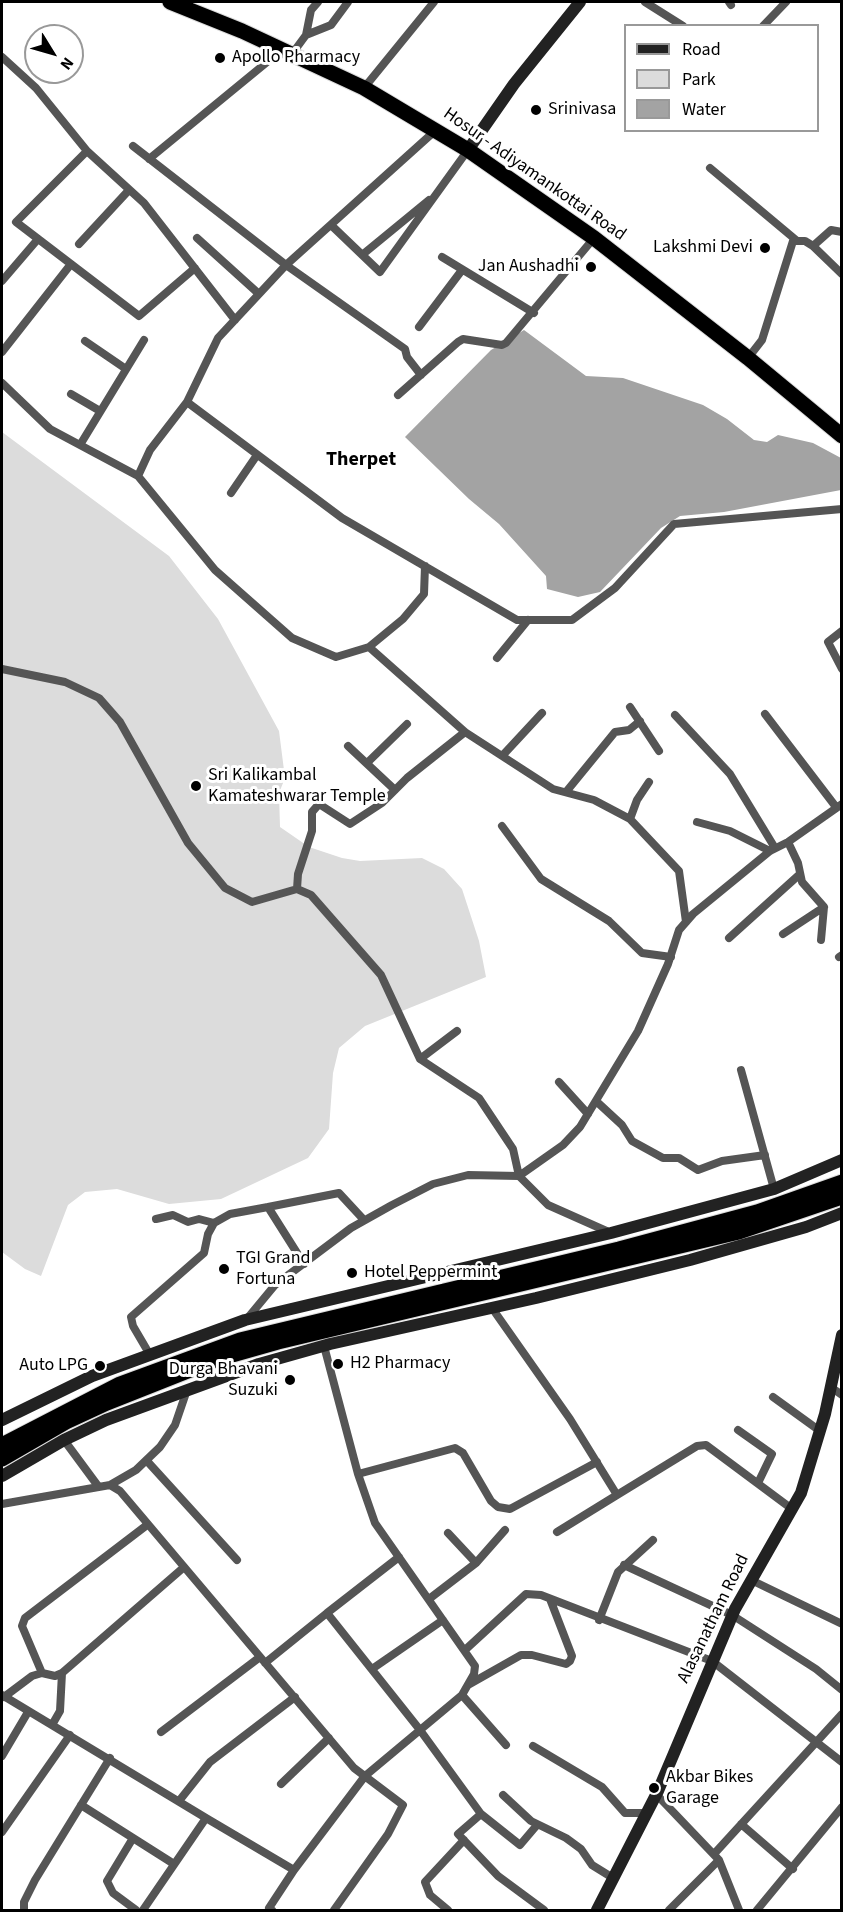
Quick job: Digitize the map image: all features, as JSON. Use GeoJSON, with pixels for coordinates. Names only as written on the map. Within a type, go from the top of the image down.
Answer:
{"type":"FeatureCollection","features":[{"type":"Feature","properties":{"kind":"highway","name":"Hosur - Adiyamankottai Road"},"geometry":{"type":"LineString","coordinates":[[170,2],[364,88],[468,150],[594,238],[748,358],[842,436]]}},
{"type":"Feature","properties":{"kind":"highway"},"geometry":{"type":"LineString","coordinates":[[2,1445],[120,1384],[240,1340],[757,1212],[842,1182]]}},
{"type":"Feature","properties":{"kind":"highway"},"geometry":{"type":"LineString","coordinates":[[2,1460],[66,1422],[107,1403],[218,1359],[278,1342],[739,1232],[842,1197]]}},
{"type":"Feature","properties":{"kind":"street"},"geometry":{"type":"LineString","coordinates":[[306,35],[310,10],[318,2]]}},
{"type":"Feature","properties":{"kind":"street"},"geometry":{"type":"LineString","coordinates":[[149,159],[306,35],[330,25],[348,2]]}},
{"type":"Feature","properties":{"kind":"street"},"geometry":{"type":"LineString","coordinates":[[364,88],[434,2]]}},
{"type":"Feature","properties":{"kind":"street"},"geometry":{"type":"LineString","coordinates":[[331,225],[376,269],[380,272],[384,269],[514,84],[580,2]]}},
{"type":"Feature","properties":{"kind":"street"},"geometry":{"type":"LineString","coordinates":[[645,2],[656,4],[681,24]]}},
{"type":"Feature","properties":{"kind":"street"},"geometry":{"type":"LineString","coordinates":[[765,24],[786,2]]}},
{"type":"Feature","properties":{"kind":"street"},"geometry":{"type":"LineString","coordinates":[[2,57],[36,87],[87,151],[144,203],[235,320]]}},
{"type":"Feature","properties":{"kind":"street"},"geometry":{"type":"LineString","coordinates":[[138,476],[150,450],[187,402],[218,338],[286,265],[436,130]]}},
{"type":"Feature","properties":{"kind":"street"},"geometry":{"type":"LineString","coordinates":[[133,146],[286,265],[405,348],[407,357],[421,375]]}},
{"type":"Feature","properties":{"kind":"street"},"geometry":{"type":"LineString","coordinates":[[87,151],[16,222],[139,316],[195,268]]}},
{"type":"Feature","properties":{"kind":"street"},"geometry":{"type":"LineString","coordinates":[[710,168],[796,240],[813,246],[842,274]]}},
{"type":"Feature","properties":{"kind":"street"},"geometry":{"type":"LineString","coordinates":[[79,244],[129,190]]}},
{"type":"Feature","properties":{"kind":"street"},"geometry":{"type":"LineString","coordinates":[[362,255],[439,192]]}},
{"type":"Feature","properties":{"kind":"street"},"geometry":{"type":"LineString","coordinates":[[813,246],[831,230],[842,232]]}},
{"type":"Feature","properties":{"kind":"street"},"geometry":{"type":"LineString","coordinates":[[197,238],[259,294]]}},
{"type":"Feature","properties":{"kind":"street"},"geometry":{"type":"LineString","coordinates":[[398,395],[463,339],[502,345],[506,343],[534,313],[594,238]]}},
{"type":"Feature","properties":{"kind":"street"},"geometry":{"type":"LineString","coordinates":[[2,281],[38,239]]}},
{"type":"Feature","properties":{"kind":"street"},"geometry":{"type":"LineString","coordinates":[[748,358],[762,340],[791,244],[796,240]]}},
{"type":"Feature","properties":{"kind":"street"},"geometry":{"type":"LineString","coordinates":[[442,257],[534,313]]}},
{"type":"Feature","properties":{"kind":"street"},"geometry":{"type":"LineString","coordinates":[[2,352],[71,264]]}},
{"type":"Feature","properties":{"kind":"street"},"geometry":{"type":"LineString","coordinates":[[419,327],[462,270]]}},
{"type":"Feature","properties":{"kind":"street"},"geometry":{"type":"LineString","coordinates":[[80,445],[144,340]]}},
{"type":"Feature","properties":{"kind":"street"},"geometry":{"type":"LineString","coordinates":[[85,341],[126,369]]}},
{"type":"Feature","properties":{"kind":"street"},"geometry":{"type":"LineString","coordinates":[[2,383],[50,429],[138,476],[215,570],[292,638],[336,657],[369,647],[403,619],[424,594],[425,566]]}},
{"type":"Feature","properties":{"kind":"street"},"geometry":{"type":"LineString","coordinates":[[71,394],[100,411]]}},
{"type":"Feature","properties":{"kind":"street"},"geometry":{"type":"LineString","coordinates":[[187,402],[342,518],[517,620],[572,620],[615,588],[674,525],[842,509]]}},
{"type":"Feature","properties":{"kind":"street"},"geometry":{"type":"LineString","coordinates":[[231,493],[257,455]]}},
{"type":"Feature","properties":{"kind":"street"},"geometry":{"type":"LineString","coordinates":[[497,658],[528,620]]}},
{"type":"Feature","properties":{"kind":"street"},"geometry":{"type":"LineString","coordinates":[[842,631],[828,642],[842,669]]}},
{"type":"Feature","properties":{"kind":"street"},"geometry":{"type":"LineString","coordinates":[[369,647],[465,732],[553,789],[594,800],[630,819],[680,871],[686,922]]}},
{"type":"Feature","properties":{"kind":"street"},"geometry":{"type":"LineString","coordinates":[[2,669],[65,682],[99,698],[120,722],[188,843],[225,888],[252,902],[297,889],[311,895],[381,975],[420,1059],[479,1098],[513,1149],[519,1176],[548,1205],[611,1233]]}},
{"type":"Feature","properties":{"kind":"street"},"geometry":{"type":"LineString","coordinates":[[630,707],[659,751]]}},
{"type":"Feature","properties":{"kind":"street"},"geometry":{"type":"LineString","coordinates":[[503,755],[542,713]]}},
{"type":"Feature","properties":{"kind":"street"},"geometry":{"type":"LineString","coordinates":[[245,1320],[275,1286],[364,1220],[433,1184],[468,1175],[519,1176],[563,1144],[588,1114],[638,1031],[671,957],[679,930],[772,849],[788,842],[839,806],[765,714]]}},
{"type":"Feature","properties":{"kind":"street"},"geometry":{"type":"LineString","coordinates":[[675,715],[730,774],[772,849]]}},
{"type":"Feature","properties":{"kind":"street"},"geometry":{"type":"LineString","coordinates":[[566,792],[615,732],[629,730],[640,721]]}},
{"type":"Feature","properties":{"kind":"street"},"geometry":{"type":"LineString","coordinates":[[367,763],[407,724]]}},
{"type":"Feature","properties":{"kind":"street"},"geometry":{"type":"LineString","coordinates":[[297,889],[298,874],[312,831],[312,812],[319,804],[350,824],[382,803],[451,741],[465,732]]}},
{"type":"Feature","properties":{"kind":"street"},"geometry":{"type":"LineString","coordinates":[[348,746],[395,790]]}},
{"type":"Feature","properties":{"kind":"street"},"geometry":{"type":"LineString","coordinates":[[630,819],[637,800],[649,782]]}},
{"type":"Feature","properties":{"kind":"street"},"geometry":{"type":"LineString","coordinates":[[697,822],[730,831],[772,849]]}},
{"type":"Feature","properties":{"kind":"street"},"geometry":{"type":"LineString","coordinates":[[502,826],[541,879],[609,921],[642,953],[671,957]]}},
{"type":"Feature","properties":{"kind":"street"},"geometry":{"type":"LineString","coordinates":[[788,842],[802,882],[824,907],[821,940]]}},
{"type":"Feature","properties":{"kind":"street"},"geometry":{"type":"LineString","coordinates":[[729,939],[800,874]]}},
{"type":"Feature","properties":{"kind":"street"},"geometry":{"type":"LineString","coordinates":[[783,934],[824,907]]}},
{"type":"Feature","properties":{"kind":"street"},"geometry":{"type":"LineString","coordinates":[[420,1059],[457,1031]]}},
{"type":"Feature","properties":{"kind":"street"},"geometry":{"type":"LineString","coordinates":[[741,1070],[774,1189]]}},
{"type":"Feature","properties":{"kind":"street"},"geometry":{"type":"LineString","coordinates":[[559,1082],[588,1114]]}},
{"type":"Feature","properties":{"kind":"street"},"geometry":{"type":"LineString","coordinates":[[596,1101],[622,1125],[632,1141],[663,1158],[679,1158],[698,1170],[722,1161],[765,1155]]}},
{"type":"Feature","properties":{"kind":"street"},"geometry":{"type":"LineString","coordinates":[[2,1420],[92,1376],[245,1320],[611,1233],[774,1189],[842,1160]]}},
{"type":"Feature","properties":{"kind":"street"},"geometry":{"type":"LineString","coordinates":[[150,1355],[133,1326],[131,1317],[204,1253],[208,1234],[214,1223],[230,1214],[339,1193],[364,1220]]}},
{"type":"Feature","properties":{"kind":"street"},"geometry":{"type":"LineString","coordinates":[[268,1207],[304,1264]]}},
{"type":"Feature","properties":{"kind":"street"},"geometry":{"type":"LineString","coordinates":[[2,1476],[64,1440],[106,1420],[187,1390],[324,1346],[690,1260],[807,1227],[842,1213]]}},
{"type":"Feature","properties":{"kind":"street"},"geometry":{"type":"LineString","coordinates":[[156,1219],[173,1215],[188,1221],[199,1219],[214,1223]]}},
{"type":"Feature","properties":{"kind":"street"},"geometry":{"type":"LineString","coordinates":[[492,1308],[570,1419],[617,1495]]}},
{"type":"Feature","properties":{"kind":"street","name":"Alasanatham Road"},"geometry":{"type":"LineString","coordinates":[[597,1911],[656,1794],[732,1615],[801,1493],[820,1431],[837,1391],[842,1335]]}},
{"type":"Feature","properties":{"kind":"street"},"geometry":{"type":"LineString","coordinates":[[270,1910],[294,1870],[365,1776],[462,1695],[475,1666],[375,1523],[358,1474],[324,1346]]}},
{"type":"Feature","properties":{"kind":"street"},"geometry":{"type":"LineString","coordinates":[[2,1504],[110,1485],[147,1461],[175,1425],[187,1390]]}},
{"type":"Feature","properties":{"kind":"street"},"geometry":{"type":"LineString","coordinates":[[773,1397],[820,1431]]}},
{"type":"Feature","properties":{"kind":"street"},"geometry":{"type":"LineString","coordinates":[[738,1430],[772,1454],[758,1483]]}},
{"type":"Feature","properties":{"kind":"street"},"geometry":{"type":"LineString","coordinates":[[64,1440],[98,1486]]}},
{"type":"Feature","properties":{"kind":"street"},"geometry":{"type":"LineString","coordinates":[[557,1532],[706,1444],[792,1509]]}},
{"type":"Feature","properties":{"kind":"street"},"geometry":{"type":"LineString","coordinates":[[358,1474],[455,1448],[463,1453],[491,1501],[498,1507],[510,1509],[597,1462]]}},
{"type":"Feature","properties":{"kind":"street"},"geometry":{"type":"LineString","coordinates":[[147,1461],[237,1560]]}},
{"type":"Feature","properties":{"kind":"street"},"geometry":{"type":"LineString","coordinates":[[110,1485],[120,1491],[354,1768],[403,1805],[388,1834],[334,1911]]}},
{"type":"Feature","properties":{"kind":"street"},"geometry":{"type":"LineString","coordinates":[[42,1673],[22,1626],[23,1622],[147,1525]]}},
{"type":"Feature","properties":{"kind":"street"},"geometry":{"type":"LineString","coordinates":[[429,1599],[476,1563],[505,1530]]}},
{"type":"Feature","properties":{"kind":"street"},"geometry":{"type":"LineString","coordinates":[[448,1533],[476,1563]]}},
{"type":"Feature","properties":{"kind":"street"},"geometry":{"type":"LineString","coordinates":[[599,1620],[613,1582],[624,1564],[653,1540]]}},
{"type":"Feature","properties":{"kind":"street"},"geometry":{"type":"LineString","coordinates":[[161,1732],[262,1660],[399,1557]]}},
{"type":"Feature","properties":{"kind":"street"},"geometry":{"type":"LineString","coordinates":[[624,1564],[732,1615],[816,1669],[842,1690]]}},
{"type":"Feature","properties":{"kind":"street"},"geometry":{"type":"LineString","coordinates":[[183,1568],[62,1673],[54,1676],[42,1673],[32,1676],[3,1696],[294,1870]]}},
{"type":"Feature","properties":{"kind":"street"},"geometry":{"type":"LineString","coordinates":[[751,1580],[838,1622],[842,1613]]}},
{"type":"Feature","properties":{"kind":"street"},"geometry":{"type":"LineString","coordinates":[[465,1650],[526,1594],[550,1599],[599,1620],[712,1661],[842,1762]]}},
{"type":"Feature","properties":{"kind":"street"},"geometry":{"type":"LineString","coordinates":[[468,1685],[521,1655],[532,1655],[566,1664],[570,1661],[572,1656],[550,1599]]}},
{"type":"Feature","properties":{"kind":"street"},"geometry":{"type":"LineString","coordinates":[[327,1612],[420,1730],[481,1814],[520,1845],[537,1825]]}},
{"type":"Feature","properties":{"kind":"street"},"geometry":{"type":"LineString","coordinates":[[372,1670],[443,1620]]}},
{"type":"Feature","properties":{"kind":"street"},"geometry":{"type":"LineString","coordinates":[[52,1725],[60,1710],[62,1673]]}},
{"type":"Feature","properties":{"kind":"street"},"geometry":{"type":"LineString","coordinates":[[462,1695],[506,1744]]}},
{"type":"Feature","properties":{"kind":"street"},"geometry":{"type":"LineString","coordinates":[[179,1801],[210,1762],[295,1697]]}},
{"type":"Feature","properties":{"kind":"street"},"geometry":{"type":"LineString","coordinates":[[2,1756],[28,1712]]}},
{"type":"Feature","properties":{"kind":"street"},"geometry":{"type":"LineString","coordinates":[[669,1911],[717,1857],[741,1824],[842,1714]]}},
{"type":"Feature","properties":{"kind":"street"},"geometry":{"type":"LineString","coordinates":[[2,1832],[70,1736]]}},
{"type":"Feature","properties":{"kind":"street"},"geometry":{"type":"LineString","coordinates":[[281,1784],[329,1738]]}},
{"type":"Feature","properties":{"kind":"street"},"geometry":{"type":"LineString","coordinates":[[533,1746],[602,1787],[625,1814],[646,1813]]}},
{"type":"Feature","properties":{"kind":"street"},"geometry":{"type":"LineString","coordinates":[[17,1911],[24,1906],[110,1758]]}},
{"type":"Feature","properties":{"kind":"street"},"geometry":{"type":"LineString","coordinates":[[503,1794],[537,1825],[567,1838],[581,1849],[592,1865],[614,1878]]}},
{"type":"Feature","properties":{"kind":"street"},"geometry":{"type":"LineString","coordinates":[[656,1794],[717,1857],[739,1911]]}},
{"type":"Feature","properties":{"kind":"street"},"geometry":{"type":"LineString","coordinates":[[81,1805],[174,1864]]}},
{"type":"Feature","properties":{"kind":"street"},"geometry":{"type":"LineString","coordinates":[[757,1911],[842,1807]]}},
{"type":"Feature","properties":{"kind":"street"},"geometry":{"type":"LineString","coordinates":[[481,1814],[458,1834],[498,1876],[544,1911]]}},
{"type":"Feature","properties":{"kind":"street"},"geometry":{"type":"LineString","coordinates":[[143,1911],[206,1818]]}},
{"type":"Feature","properties":{"kind":"street"},"geometry":{"type":"LineString","coordinates":[[741,1824],[793,1869]]}},
{"type":"Feature","properties":{"kind":"street"},"geometry":{"type":"LineString","coordinates":[[133,1838],[107,1881],[113,1893],[136,1911]]}},
{"type":"Feature","properties":{"kind":"street"},"geometry":{"type":"LineString","coordinates":[[448,1911],[430,1895],[425,1882],[464,1840]]}},
{"type":"Feature","properties":{"kind":"green space"},"geometry":{"type":"Polygon","coordinates":[[[2,432],[169,556],[218,619],[279,731],[285,778],[279,793],[280,827],[309,847],[342,858],[360,861],[422,858],[444,869],[462,889],[479,941],[486,977],[365,1026],[339,1048],[333,1073],[329,1129],[308,1158],[221,1199],[169,1204],[117,1189],[85,1192],[68,1205],[41,1276],[25,1269],[2,1252],[2,432]]]}},
{"type":"Feature","properties":{"kind":"water"},"geometry":{"type":"Polygon","coordinates":[[[524,330],[586,376],[623,378],[703,405],[727,419],[754,440],[767,442],[778,435],[813,443],[841,458],[841,490],[724,512],[680,516],[661,528],[600,592],[578,597],[547,589],[546,576],[499,524],[469,499],[405,437],[491,350],[524,330]]]}},
{"type":"Feature","properties":{"kind":"place","name":"Apollo Pharmacy"},"geometry":{"type":"Point","coordinates":[220,58]}},
{"type":"Feature","properties":{"kind":"place","name":"Srinivasa"},"geometry":{"type":"Point","coordinates":[536,110]}},
{"type":"Feature","properties":{"kind":"place","name":"Lakshmi Devi"},"geometry":{"type":"Point","coordinates":[765,248]}},
{"type":"Feature","properties":{"kind":"place","name":"Jan Aushadhi"},"geometry":{"type":"Point","coordinates":[591,267]}},
{"type":"Feature","properties":{"kind":"place","name":"Sri Kalikambal Kamateshwarar Temple"},"geometry":{"type":"Point","coordinates":[196,786]}},
{"type":"Feature","properties":{"kind":"place","name":"TGI Grand Fortuna"},"geometry":{"type":"Point","coordinates":[224,1269]}},
{"type":"Feature","properties":{"kind":"place","name":"Hotel Peppermint"},"geometry":{"type":"Point","coordinates":[352,1273]}},
{"type":"Feature","properties":{"kind":"place","name":"H2 Pharmacy"},"geometry":{"type":"Point","coordinates":[338,1364]}},
{"type":"Feature","properties":{"kind":"place","name":"Auto LPG"},"geometry":{"type":"Point","coordinates":[100,1366]}},
{"type":"Feature","properties":{"kind":"place","name":"Durga Bhavani Suzuki"},"geometry":{"type":"Point","coordinates":[290,1380]}},
{"type":"Feature","properties":{"kind":"place","name":"Akbar Bikes Garage"},"geometry":{"type":"Point","coordinates":[654,1788]}},
{"type":"Feature","properties":{"kind":"district","name":"Therpet"},"geometry":{"type":"Point","coordinates":[361,461]}}]}
